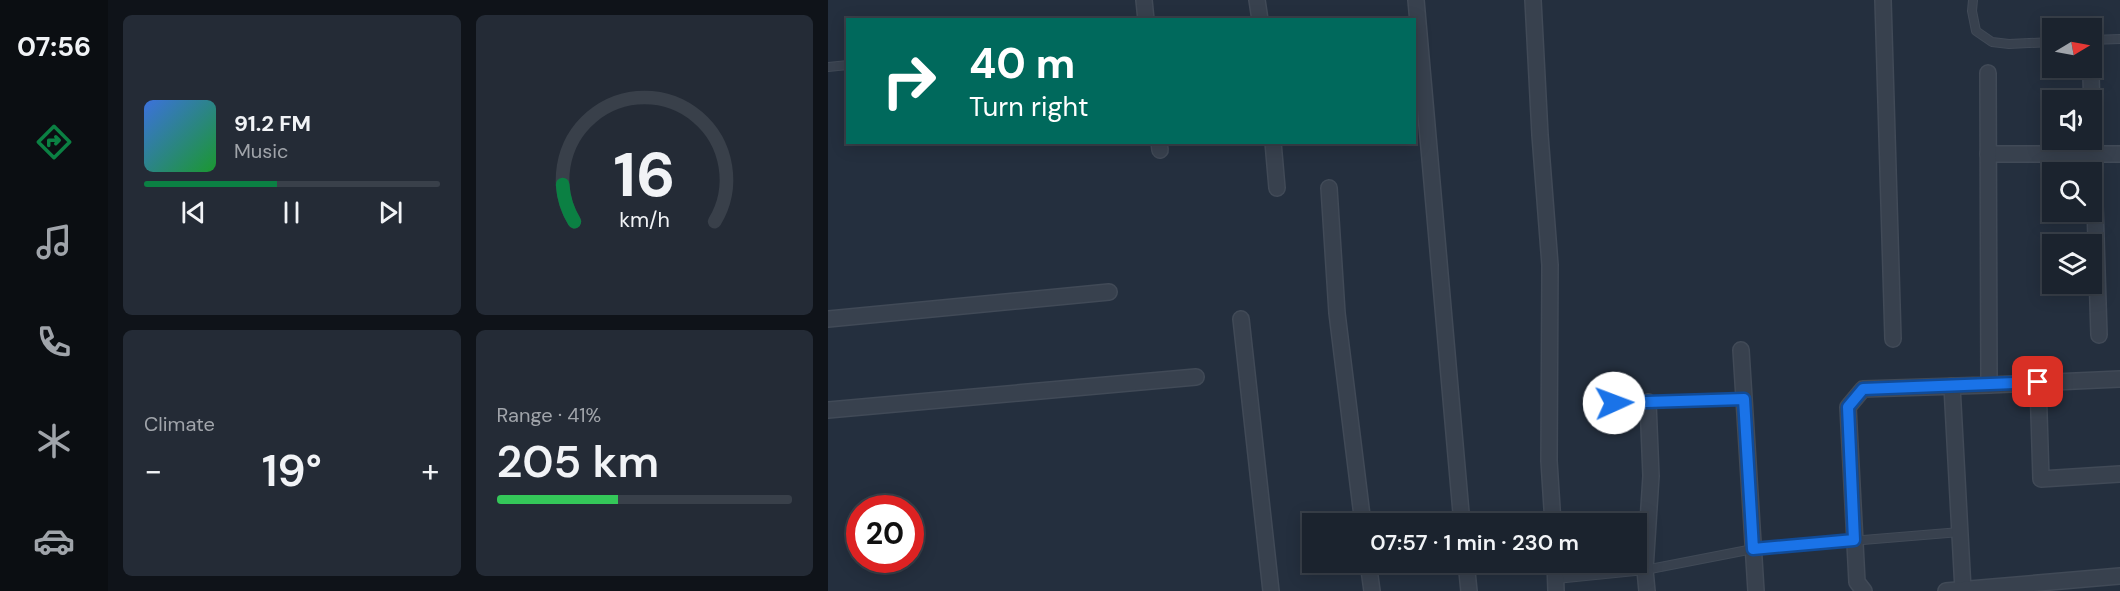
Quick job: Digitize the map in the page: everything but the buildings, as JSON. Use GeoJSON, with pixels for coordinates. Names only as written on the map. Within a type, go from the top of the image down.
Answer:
{"type":"FeatureCollection","features":[{"type":"Feature","properties":{"kind":"street"},"geometry":{"type":"LineString","coordinates":[[1144,0],[1146,18]]}},
{"type":"Feature","properties":{"kind":"street"},"geometry":{"type":"LineString","coordinates":[[1257,0],[1260,18]]}},
{"type":"Feature","properties":{"kind":"street"},"geometry":{"type":"LineString","coordinates":[[1416,0],[1461,513]]}},
{"type":"Feature","properties":{"kind":"street"},"geometry":{"type":"LineString","coordinates":[[1533,0],[1550,265],[1549,461],[1552,513]]}},
{"type":"Feature","properties":{"kind":"street"},"geometry":{"type":"LineString","coordinates":[[1883,0],[1893,339]]}},
{"type":"Feature","properties":{"kind":"street"},"geometry":{"type":"LineString","coordinates":[[1988,73],[1989,385]]}},
{"type":"Feature","properties":{"kind":"street"},"geometry":{"type":"LineString","coordinates":[[2091,78],[2099,335]]}},
{"type":"Feature","properties":{"kind":"street"},"geometry":{"type":"LineString","coordinates":[[1273,144],[1277,188]]}},
{"type":"Feature","properties":{"kind":"street"},"geometry":{"type":"LineString","coordinates":[[1988,154],[2120,154]]}},
{"type":"Feature","properties":{"kind":"street"},"geometry":{"type":"LineString","coordinates":[[1329,188],[1337,313],[1362,513]]}},
{"type":"Feature","properties":{"kind":"street"},"geometry":{"type":"LineString","coordinates":[[828,319],[1109,292]]}},
{"type":"Feature","properties":{"kind":"street"},"geometry":{"type":"LineString","coordinates":[[1241,319],[1271,591]]}},
{"type":"Feature","properties":{"kind":"street"},"geometry":{"type":"LineString","coordinates":[[1741,350],[1756,591]]}},
{"type":"Feature","properties":{"kind":"street"},"geometry":{"type":"LineString","coordinates":[[828,410],[1196,377]]}},
{"type":"Feature","properties":{"kind":"street"},"geometry":{"type":"LineString","coordinates":[[1864,591],[1857,582],[1848,407],[1863,389],[2120,379]]}},
{"type":"Feature","properties":{"kind":"street"},"geometry":{"type":"LineString","coordinates":[[2038,382],[2041,479],[2120,474]]}},
{"type":"Feature","properties":{"kind":"street"},"geometry":{"type":"LineString","coordinates":[[1952,386],[1963,590]]}},
{"type":"Feature","properties":{"kind":"street"},"geometry":{"type":"LineString","coordinates":[[1647,539],[1651,476],[1648,402]]}},
{"type":"Feature","properties":{"kind":"street"},"geometry":{"type":"LineString","coordinates":[[1370,573],[1372,591]]}},
{"type":"Feature","properties":{"kind":"street"},"geometry":{"type":"LineString","coordinates":[[1467,573],[1469,591]]}},
{"type":"Feature","properties":{"kind":"street"},"geometry":{"type":"LineString","coordinates":[[1645,573],[1647,591]]}},
{"type":"Feature","properties":{"kind":"street"},"geometry":{"type":"LineString","coordinates":[[1946,591],[2120,576]]}},
{"type":"Feature","properties":{"kind":"lane"},"geometry":{"type":"LineString","coordinates":[[1973,0],[1972,11],[1976,31],[1992,42],[2009,44],[2042,42]]}},
{"type":"Feature","properties":{"kind":"lane"},"geometry":{"type":"LineString","coordinates":[[2102,40],[2120,39]]}},
{"type":"Feature","properties":{"kind":"lane"},"geometry":{"type":"LineString","coordinates":[[828,66],[846,65]]}},
{"type":"Feature","properties":{"kind":"lane"},"geometry":{"type":"LineString","coordinates":[[1614,403],[1744,399]]}},
{"type":"Feature","properties":{"kind":"lane"},"geometry":{"type":"LineString","coordinates":[[1647,570],[1753,549],[1960,532]]}},
{"type":"Feature","properties":{"kind":"lane"},"geometry":{"type":"LineString","coordinates":[[1556,585],[1627,573]]}},
{"type":"Feature","properties":{"kind":"route"},"geometry":{"type":"LineString","coordinates":[[1614,403],[1744,399],[1753,549],[1854,540],[1848,407],[1863,389],[2038,382]]}}]}
